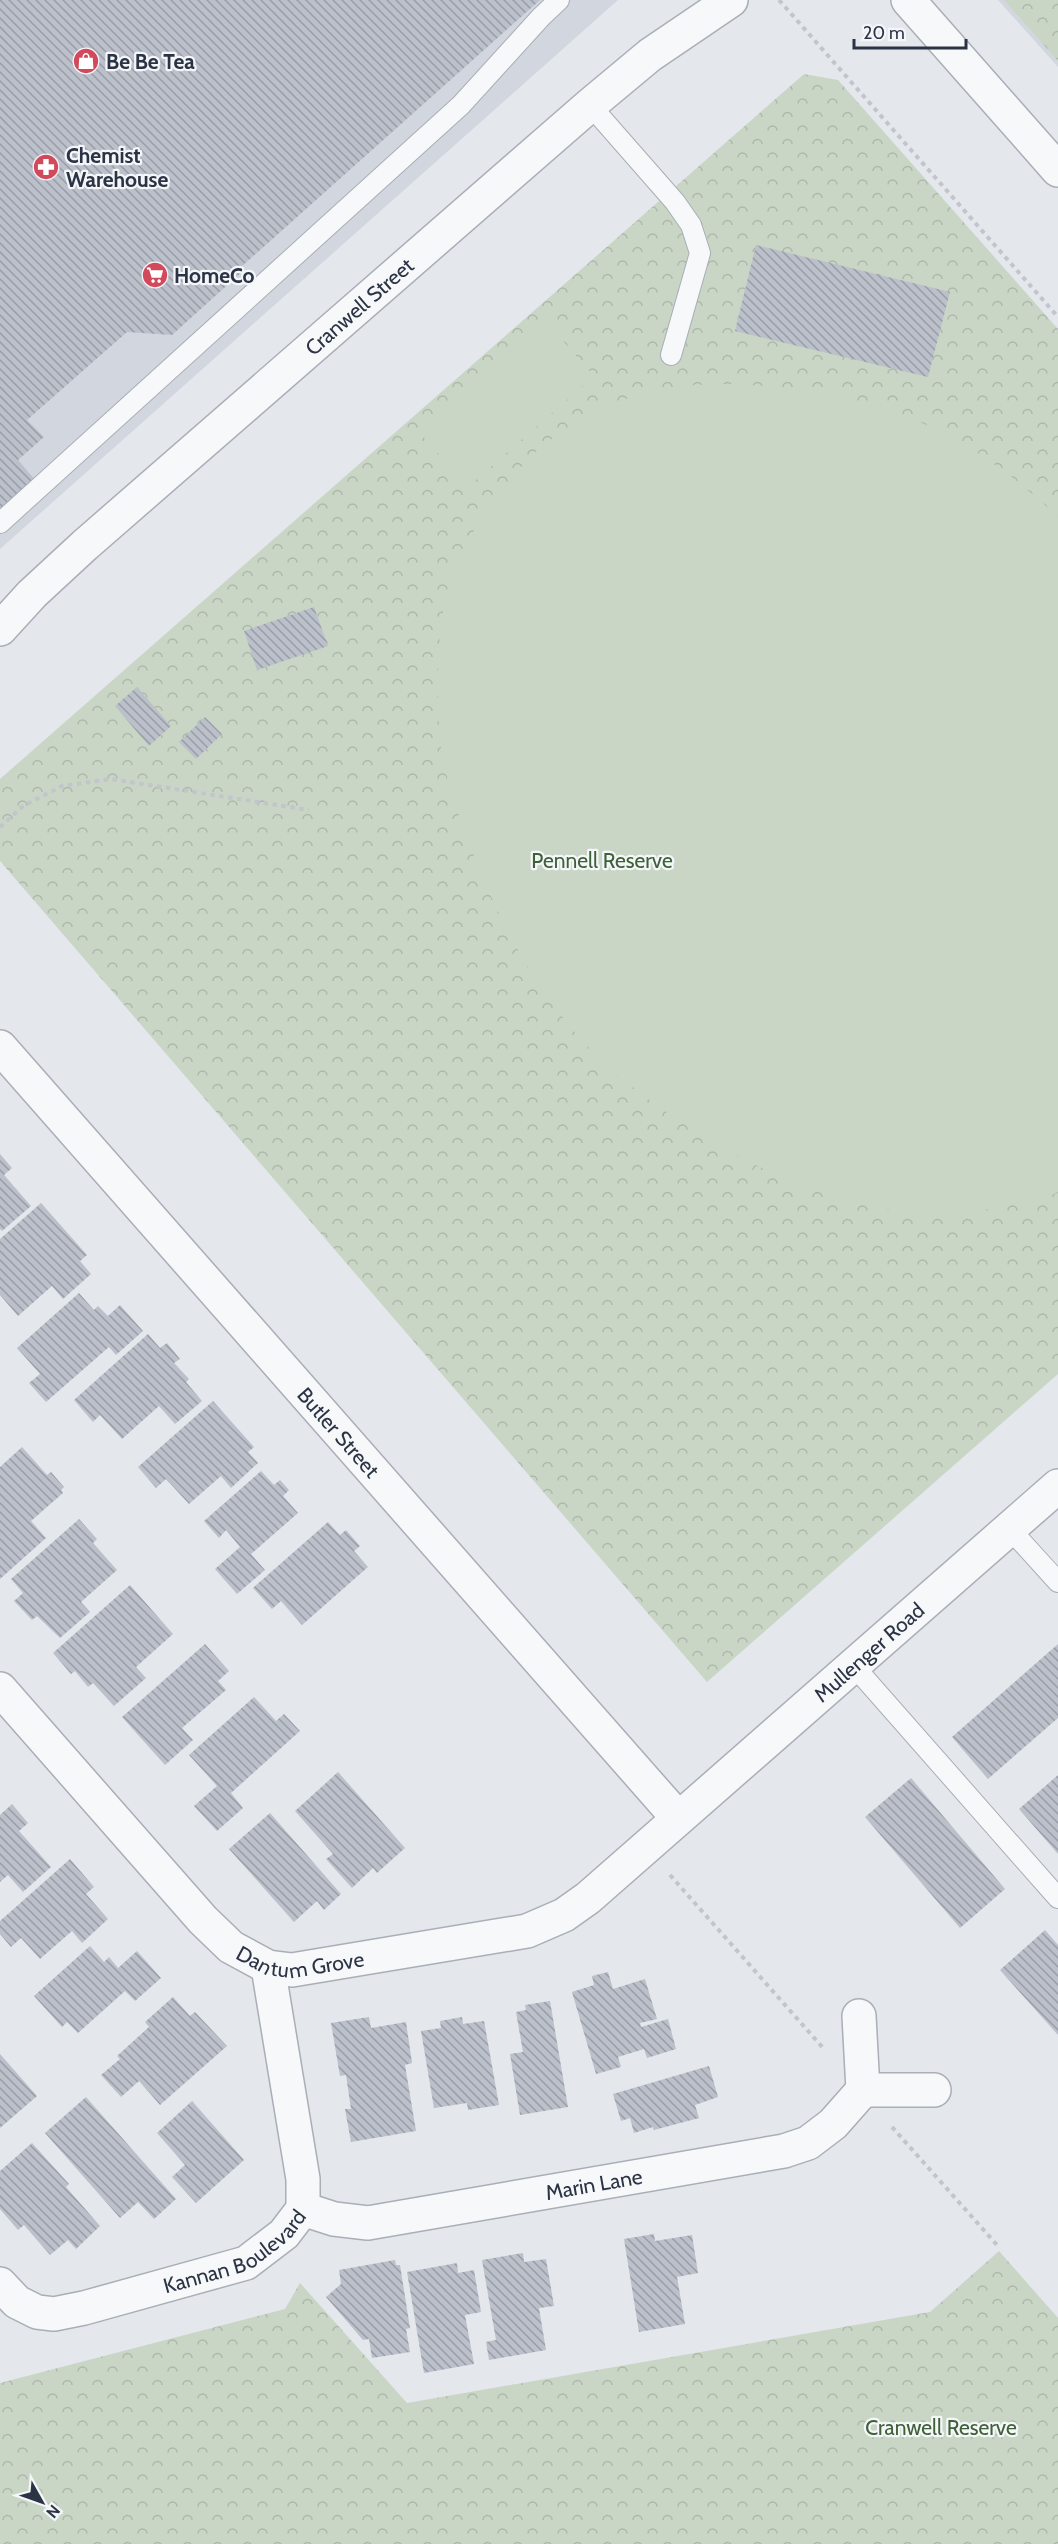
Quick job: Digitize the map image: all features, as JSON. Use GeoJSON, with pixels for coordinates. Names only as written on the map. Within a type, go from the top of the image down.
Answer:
{"type":"FeatureCollection","features":[{"type":"Feature","properties":{"kind":"street","name":"Cranwell Street"},"geometry":{"type":"LineString","coordinates":[[0,629],[32,594],[85,545],[590,105],[650,55],[730,0]]}},
{"type":"Feature","properties":{"kind":"street"},"geometry":{"type":"LineString","coordinates":[[908,0],[1058,170]]}},
{"type":"Feature","properties":{"kind":"street","name":"Butler Street"},"geometry":{"type":"LineString","coordinates":[[0,1047],[678,1818]]}},
{"type":"Feature","properties":{"kind":"street","name":"Mullenger Road"},"geometry":{"type":"LineString","coordinates":[[678,1818],[1058,1486]]}},
{"type":"Feature","properties":{"kind":"street","name":"Dantum Grove"},"geometry":{"type":"LineString","coordinates":[[0,1689],[203,1920],[231,1947],[268,1967],[292,1970],[527,1931],[564,1915],[678,1818]]}},
{"type":"Feature","properties":{"kind":"street","name":"Kannan Boulevard"},"geometry":{"type":"LineString","coordinates":[[2,2290],[17,2302],[37,2312],[54,2314],[84,2308],[246,2263],[284,2234],[303,2209],[303,2179],[268,1967]]}},
{"type":"Feature","properties":{"kind":"street"},"geometry":{"type":"LineString","coordinates":[[859,2016],[863,2090],[934,2090]]}},
{"type":"Feature","properties":{"kind":"street","name":"Marin Lane"},"geometry":{"type":"LineString","coordinates":[[303,2209],[334,2219],[368,2223],[784,2151],[808,2143],[833,2124],[863,2090]]}},
{"type":"Feature","properties":{"kind":"lane"},"geometry":{"type":"LineString","coordinates":[[0,523],[461,105],[541,17],[560,0]]}},
{"type":"Feature","properties":{"kind":"lane"},"geometry":{"type":"LineString","coordinates":[[590,105],[675,202],[691,225],[700,253],[670,355]]}},
{"type":"Feature","properties":{"kind":"lane"},"geometry":{"type":"LineString","coordinates":[[1009,1528],[1058,1582]]}},
{"type":"Feature","properties":{"kind":"lane"},"geometry":{"type":"LineString","coordinates":[[853,1665],[1058,1898]]}},
{"type":"Feature","properties":{"kind":"path"},"geometry":{"type":"LineString","coordinates":[[779,0],[1058,316]]}},
{"type":"Feature","properties":{"kind":"path"},"geometry":{"type":"LineString","coordinates":[[0,827],[23,806],[62,786],[111,779],[309,810]]}},
{"type":"Feature","properties":{"kind":"path"},"geometry":{"type":"LineString","coordinates":[[646,1847],[825,2051]]}},
{"type":"Feature","properties":{"kind":"path"},"geometry":{"type":"LineString","coordinates":[[863,2090],[887,2121],[997,2245]]}},
{"type":"Feature","properties":{"kind":"shaded area","name":"HomeCo"},"geometry":{"type":"Polygon","coordinates":[[[0,0],[618,0],[0,549],[0,0]]]}},
{"type":"Feature","properties":{"kind":"shaded area"},"geometry":{"type":"Polygon","coordinates":[[[998,0],[1058,0],[1058,67],[998,0]]]}},
{"type":"Feature","properties":{"kind":"green space"},"geometry":{"type":"Polygon","coordinates":[[[1004,0],[1058,0],[1058,61],[1004,0]]]}},
{"type":"Feature","properties":{"kind":"green space","name":"Pennell Reserve"},"geometry":{"type":"Polygon","coordinates":[[[804,74],[838,80],[1058,329],[1058,1374],[707,1682],[0,861],[0,779],[804,74]]]}},
{"type":"Feature","properties":{"kind":"green space"},"geometry":{"type":"Polygon","coordinates":[[[547,323],[594,376],[468,487],[421,434],[547,323]]]}},
{"type":"Feature","properties":{"kind":"green space"},"geometry":{"type":"Polygon","coordinates":[[[723,384],[819,393],[863,402],[904,416],[944,434],[982,456],[1020,484],[1058,517],[1058,1192],[1054,1194],[1012,1205],[969,1212],[926,1213],[883,1209],[812,1190],[776,1175],[706,1138],[673,1117],[614,1072],[565,1021],[544,992],[507,931],[478,866],[447,779],[440,742],[438,698],[439,650],[444,606],[456,564],[468,540],[511,479],[538,450],[562,432],[609,406],[640,394],[671,387],[723,384]]]}},
{"type":"Feature","properties":{"kind":"green space","name":"Cranwell Reserve"},"geometry":{"type":"Polygon","coordinates":[[[999,2251],[1058,2318],[1058,2544],[0,2544],[0,2383],[285,2309],[300,2283],[407,2403],[930,2312],[999,2251]]]}},
{"type":"Feature","properties":{"kind":"building","name":"HomeCo"},"geometry":{"type":"Polygon","coordinates":[[[0,0],[540,0],[241,267],[244,270],[172,335],[127,332],[27,420],[44,437],[18,460],[36,481],[0,514],[0,0]]]}},
{"type":"Feature","properties":{"kind":"building"},"geometry":{"type":"Polygon","coordinates":[[[756,245],[950,292],[928,377],[735,331],[756,245]]]}},
{"type":"Feature","properties":{"kind":"building"},"geometry":{"type":"Polygon","coordinates":[[[314,607],[328,646],[257,670],[244,631],[314,607]]]}},
{"type":"Feature","properties":{"kind":"building"},"geometry":{"type":"Polygon","coordinates":[[[137,687],[171,726],[149,746],[115,706],[137,687]]]}},
{"type":"Feature","properties":{"kind":"building"},"geometry":{"type":"Polygon","coordinates":[[[205,717],[222,734],[196,759],[179,742],[205,717]]]}},
{"type":"Feature","properties":{"kind":"building"},"geometry":{"type":"Polygon","coordinates":[[[0,1154],[12,1168],[4,1175],[31,1206],[2,1231],[0,1229],[0,1154]]]}},
{"type":"Feature","properties":{"kind":"building"},"geometry":{"type":"Polygon","coordinates":[[[41,1203],[87,1255],[80,1261],[91,1274],[63,1299],[52,1286],[18,1316],[0,1295],[0,1239],[41,1203]]]}},
{"type":"Feature","properties":{"kind":"building"},"geometry":{"type":"Polygon","coordinates":[[[79,1293],[94,1310],[98,1306],[108,1316],[120,1305],[143,1331],[116,1355],[109,1347],[46,1402],[29,1383],[40,1374],[17,1348],[79,1293]]]}},
{"type":"Feature","properties":{"kind":"building"},"geometry":{"type":"Polygon","coordinates":[[[148,1334],[160,1348],[167,1343],[180,1359],[174,1363],[189,1379],[186,1382],[202,1401],[175,1424],[159,1406],[122,1439],[100,1415],[93,1422],[74,1400],[148,1334]]]}},
{"type":"Feature","properties":{"kind":"building"},"geometry":{"type":"Polygon","coordinates":[[[213,1401],[254,1447],[248,1452],[258,1463],[231,1488],[221,1476],[189,1504],[166,1479],[156,1488],[138,1467],[213,1401]]]}},
{"type":"Feature","properties":{"kind":"building"},"geometry":{"type":"Polygon","coordinates":[[[22,1447],[47,1475],[51,1472],[64,1487],[61,1490],[63,1493],[31,1521],[46,1538],[0,1579],[0,1467],[22,1447]]]}},
{"type":"Feature","properties":{"kind":"building"},"geometry":{"type":"Polygon","coordinates":[[[261,1471],[274,1485],[280,1480],[289,1490],[283,1496],[298,1513],[251,1554],[265,1570],[237,1594],[215,1569],[240,1547],[226,1530],[219,1538],[204,1521],[261,1471]]]}},
{"type":"Feature","properties":{"kind":"building"},"geometry":{"type":"Polygon","coordinates":[[[79,1519],[97,1539],[93,1543],[117,1570],[81,1602],[90,1612],[60,1638],[37,1616],[32,1620],[14,1601],[23,1593],[11,1579],[79,1519]]]}},
{"type":"Feature","properties":{"kind":"building"},"geometry":{"type":"Polygon","coordinates":[[[328,1522],[340,1535],[346,1530],[360,1546],[354,1551],[368,1567],[302,1625],[281,1601],[272,1609],[253,1588],[328,1522]]]}},
{"type":"Feature","properties":{"kind":"building"},"geometry":{"type":"Polygon","coordinates":[[[130,1585],[173,1634],[136,1667],[146,1678],[114,1706],[93,1683],[88,1687],[75,1671],[71,1674],[53,1653],[130,1585]]]}},
{"type":"Feature","properties":{"kind":"building"},"geometry":{"type":"Polygon","coordinates":[[[205,1644],[229,1671],[218,1681],[226,1690],[182,1728],[193,1740],[165,1765],[122,1717],[205,1644]]]}},
{"type":"Feature","properties":{"kind":"building"},"geometry":{"type":"Polygon","coordinates":[[[1058,1644],[1058,1718],[988,1779],[952,1737],[1058,1644]]]}},
{"type":"Feature","properties":{"kind":"building"},"geometry":{"type":"Polygon","coordinates":[[[254,1697],[276,1721],[284,1714],[300,1731],[231,1793],[243,1808],[217,1831],[194,1806],[217,1786],[189,1755],[254,1697]]]}},
{"type":"Feature","properties":{"kind":"building"},"geometry":{"type":"Polygon","coordinates":[[[338,1772],[405,1848],[377,1873],[373,1868],[352,1888],[326,1859],[333,1854],[295,1811],[338,1772]]]}},
{"type":"Feature","properties":{"kind":"building"},"geometry":{"type":"Polygon","coordinates":[[[1058,1775],[1058,1854],[1019,1809],[1058,1775]]]}},
{"type":"Feature","properties":{"kind":"building"},"geometry":{"type":"Polygon","coordinates":[[[911,1778],[1005,1889],[960,1928],[865,1817],[911,1778]]]}},
{"type":"Feature","properties":{"kind":"building"},"geometry":{"type":"Polygon","coordinates":[[[12,1804],[28,1823],[19,1831],[51,1867],[23,1892],[8,1875],[0,1882],[0,1815],[12,1804]]]}},
{"type":"Feature","properties":{"kind":"building"},"geometry":{"type":"Polygon","coordinates":[[[270,1813],[341,1894],[324,1910],[317,1901],[294,1922],[229,1849],[270,1813]]]}},
{"type":"Feature","properties":{"kind":"building"},"geometry":{"type":"Polygon","coordinates":[[[70,1859],[94,1887],[86,1894],[108,1919],[82,1943],[72,1931],[40,1959],[21,1938],[11,1947],[0,1934],[0,1921],[70,1859]]]}},
{"type":"Feature","properties":{"kind":"building"},"geometry":{"type":"Polygon","coordinates":[[[1045,1930],[1058,1945],[1058,2035],[1000,1970],[1045,1930]]]}},
{"type":"Feature","properties":{"kind":"building"},"geometry":{"type":"Polygon","coordinates":[[[90,1946],[104,1962],[109,1957],[118,1968],[137,1951],[161,1978],[135,2001],[125,1991],[78,2033],[67,2022],[62,2027],[34,1996],[90,1946]]]}},
{"type":"Feature","properties":{"kind":"building"},"geometry":{"type":"Polygon","coordinates":[[[608,1972],[613,1989],[645,1979],[657,2019],[640,2023],[641,2027],[668,2019],[676,2049],[647,2058],[644,2049],[618,2057],[621,2067],[596,2074],[572,1992],[594,1985],[592,1976],[608,1972]]]}},
{"type":"Feature","properties":{"kind":"building"},"geometry":{"type":"Polygon","coordinates":[[[173,1997],[190,2016],[195,2012],[227,2046],[160,2105],[139,2081],[121,2097],[101,2075],[120,2059],[117,2056],[149,2027],[145,2022],[173,1997]]]}},
{"type":"Feature","properties":{"kind":"building"},"geometry":{"type":"Polygon","coordinates":[[[550,2001],[568,2107],[520,2115],[510,2054],[523,2052],[516,2012],[526,2010],[525,2005],[550,2001]]]}},
{"type":"Feature","properties":{"kind":"building"},"geometry":{"type":"Polygon","coordinates":[[[369,2017],[371,2028],[406,2022],[412,2063],[405,2065],[416,2131],[351,2142],[345,2109],[351,2109],[346,2075],[340,2076],[331,2023],[369,2017]]]}},
{"type":"Feature","properties":{"kind":"building"},"geometry":{"type":"Polygon","coordinates":[[[462,2017],[463,2024],[484,2021],[499,2105],[468,2110],[467,2103],[434,2108],[421,2031],[441,2028],[440,2021],[462,2017]]]}},
{"type":"Feature","properties":{"kind":"building"},"geometry":{"type":"Polygon","coordinates":[[[0,2054],[37,2096],[0,2128],[0,2054]]]}},
{"type":"Feature","properties":{"kind":"building"},"geometry":{"type":"Polygon","coordinates":[[[709,2066],[718,2097],[695,2105],[699,2118],[634,2133],[630,2118],[621,2121],[613,2094],[709,2066]]]}},
{"type":"Feature","properties":{"kind":"building"},"geometry":{"type":"Polygon","coordinates":[[[86,2097],[176,2199],[154,2219],[138,2202],[120,2218],[45,2133],[86,2097]]]}},
{"type":"Feature","properties":{"kind":"building"},"geometry":{"type":"Polygon","coordinates":[[[192,2101],[244,2160],[196,2203],[172,2177],[185,2165],[157,2133],[192,2101]]]}},
{"type":"Feature","properties":{"kind":"building"},"geometry":{"type":"Polygon","coordinates":[[[32,2143],[69,2184],[66,2187],[100,2226],[76,2249],[68,2240],[50,2255],[24,2225],[18,2230],[0,2209],[0,2171],[32,2143]]]}},
{"type":"Feature","properties":{"kind":"building"},"geometry":{"type":"Polygon","coordinates":[[[654,2234],[655,2241],[692,2235],[698,2273],[677,2277],[685,2324],[639,2332],[624,2239],[654,2234]]]}},
{"type":"Feature","properties":{"kind":"building"},"geometry":{"type":"Polygon","coordinates":[[[523,2253],[524,2262],[546,2259],[554,2306],[539,2308],[546,2350],[489,2360],[486,2342],[496,2340],[482,2260],[523,2253]]]}},
{"type":"Feature","properties":{"kind":"building"},"geometry":{"type":"Polygon","coordinates":[[[395,2260],[396,2265],[400,2265],[410,2328],[406,2329],[410,2352],[372,2358],[369,2339],[363,2340],[326,2297],[341,2284],[339,2270],[395,2260]]]}},
{"type":"Feature","properties":{"kind":"building"},"geometry":{"type":"Polygon","coordinates":[[[457,2263],[458,2273],[474,2270],[481,2312],[465,2315],[474,2364],[424,2373],[407,2272],[457,2263]]]}},
{"type":"Feature","properties":{"kind":"place","name":"Be Be Tea"},"geometry":{"type":"Point","coordinates":[86,61]}},
{"type":"Feature","properties":{"kind":"place","name":"Chemist Warehouse"},"geometry":{"type":"Point","coordinates":[46,167]}},
{"type":"Feature","properties":{"kind":"place","name":"HomeCo"},"geometry":{"type":"Point","coordinates":[155,275]}}]}
